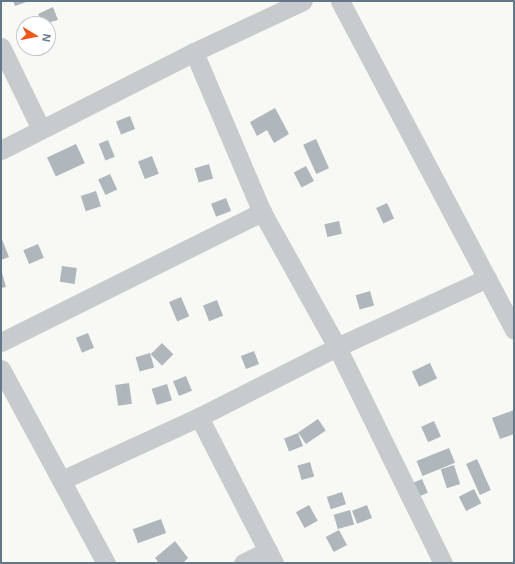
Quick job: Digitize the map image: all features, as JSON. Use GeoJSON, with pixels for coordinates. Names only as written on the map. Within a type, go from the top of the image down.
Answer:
{"type":"FeatureCollection","features":[{"type":"Feature","properties":{"kind":"street"},"geometry":{"type":"LineString","coordinates":[[1,150],[194,52],[303,1]]}},
{"type":"Feature","properties":{"kind":"street"},"geometry":{"type":"LineString","coordinates":[[340,1],[514,330]]}},
{"type":"Feature","properties":{"kind":"street"},"geometry":{"type":"LineString","coordinates":[[1,47],[41,129]]}},
{"type":"Feature","properties":{"kind":"street"},"geometry":{"type":"LineString","coordinates":[[194,52],[262,212],[337,347],[443,563]]}},
{"type":"Feature","properties":{"kind":"street"},"geometry":{"type":"LineString","coordinates":[[1,342],[262,212]]}},
{"type":"Feature","properties":{"kind":"street"},"geometry":{"type":"LineString","coordinates":[[62,480],[199,417],[337,347],[487,278]]}},
{"type":"Feature","properties":{"kind":"street"},"geometry":{"type":"LineString","coordinates":[[1,369],[106,563]]}},
{"type":"Feature","properties":{"kind":"street"},"geometry":{"type":"LineString","coordinates":[[199,417],[271,557],[243,563]]}},
{"type":"Feature","properties":{"kind":"building"},"geometry":{"type":"Polygon","coordinates":[[[13,1],[29,1],[15,6],[13,1]]]}},
{"type":"Feature","properties":{"kind":"building"},"geometry":{"type":"Polygon","coordinates":[[[53,7],[58,20],[56,21],[56,16],[39,16],[38,14],[53,7]]]}},
{"type":"Feature","properties":{"kind":"building"},"geometry":{"type":"Polygon","coordinates":[[[275,108],[289,134],[274,143],[267,130],[257,136],[250,122],[275,108]]]}},
{"type":"Feature","properties":{"kind":"building"},"geometry":{"type":"Polygon","coordinates":[[[130,116],[135,129],[121,134],[116,121],[130,116]]]}},
{"type":"Feature","properties":{"kind":"building"},"geometry":{"type":"Polygon","coordinates":[[[316,139],[329,168],[316,174],[303,145],[316,139]]]}},
{"type":"Feature","properties":{"kind":"building"},"geometry":{"type":"Polygon","coordinates":[[[108,140],[115,157],[105,160],[99,144],[108,140]]]}},
{"type":"Feature","properties":{"kind":"building"},"geometry":{"type":"Polygon","coordinates":[[[76,144],[85,163],[56,177],[47,158],[76,144]]]}},
{"type":"Feature","properties":{"kind":"building"},"geometry":{"type":"Polygon","coordinates":[[[152,156],[159,174],[145,179],[138,161],[152,156]]]}},
{"type":"Feature","properties":{"kind":"building"},"geometry":{"type":"Polygon","coordinates":[[[209,164],[213,178],[199,183],[195,168],[209,164]]]}},
{"type":"Feature","properties":{"kind":"building"},"geometry":{"type":"Polygon","coordinates":[[[306,166],[314,181],[302,188],[294,173],[306,166]]]}},
{"type":"Feature","properties":{"kind":"building"},"geometry":{"type":"Polygon","coordinates":[[[110,174],[117,189],[105,195],[98,179],[110,174]]]}},
{"type":"Feature","properties":{"kind":"building"},"geometry":{"type":"Polygon","coordinates":[[[96,191],[101,206],[86,211],[81,196],[96,191]]]}},
{"type":"Feature","properties":{"kind":"building"},"geometry":{"type":"Polygon","coordinates":[[[226,198],[231,211],[216,217],[211,204],[226,198]]]}},
{"type":"Feature","properties":{"kind":"building"},"geometry":{"type":"Polygon","coordinates":[[[387,203],[394,218],[383,223],[376,208],[387,203]]]}},
{"type":"Feature","properties":{"kind":"building"},"geometry":{"type":"Polygon","coordinates":[[[339,221],[342,234],[327,237],[324,224],[339,221]]]}},
{"type":"Feature","properties":{"kind":"building"},"geometry":{"type":"Polygon","coordinates":[[[1,237],[9,257],[1,260],[1,237]]]}},
{"type":"Feature","properties":{"kind":"building"},"geometry":{"type":"Polygon","coordinates":[[[38,244],[44,258],[29,264],[23,250],[38,244]]]}},
{"type":"Feature","properties":{"kind":"building"},"geometry":{"type":"Polygon","coordinates":[[[62,266],[77,268],[75,284],[60,282],[62,266]]]}},
{"type":"Feature","properties":{"kind":"building"},"geometry":{"type":"Polygon","coordinates":[[[1,269],[6,287],[1,288],[1,269]]]}},
{"type":"Feature","properties":{"kind":"building"},"geometry":{"type":"Polygon","coordinates":[[[370,291],[374,305],[360,310],[356,295],[370,291]]]}},
{"type":"Feature","properties":{"kind":"building"},"geometry":{"type":"Polygon","coordinates":[[[181,297],[189,316],[177,321],[169,302],[181,297]]]}},
{"type":"Feature","properties":{"kind":"building"},"geometry":{"type":"Polygon","coordinates":[[[217,300],[223,316],[209,321],[203,305],[217,300]]]}},
{"type":"Feature","properties":{"kind":"building"},"geometry":{"type":"Polygon","coordinates":[[[88,333],[94,348],[82,353],[76,338],[88,333]]]}},
{"type":"Feature","properties":{"kind":"building"},"geometry":{"type":"Polygon","coordinates":[[[162,343],[173,354],[162,366],[151,354],[162,343]]]}},
{"type":"Feature","properties":{"kind":"building"},"geometry":{"type":"Polygon","coordinates":[[[254,351],[259,364],[246,369],[241,356],[254,351]]]}},
{"type":"Feature","properties":{"kind":"building"},"geometry":{"type":"Polygon","coordinates":[[[150,353],[154,367],[140,372],[136,357],[150,353]]]}},
{"type":"Feature","properties":{"kind":"building"},"geometry":{"type":"Polygon","coordinates":[[[430,363],[437,378],[419,387],[412,371],[430,363]]]}},
{"type":"Feature","properties":{"kind":"building"},"geometry":{"type":"Polygon","coordinates":[[[186,376],[192,391],[179,396],[173,381],[186,376]]]}},
{"type":"Feature","properties":{"kind":"building"},"geometry":{"type":"Polygon","coordinates":[[[129,383],[132,404],[118,406],[115,385],[129,383]]]}},
{"type":"Feature","properties":{"kind":"building"},"geometry":{"type":"Polygon","coordinates":[[[167,384],[172,400],[157,405],[152,389],[167,384]]]}},
{"type":"Feature","properties":{"kind":"building"},"geometry":{"type":"Polygon","coordinates":[[[514,410],[514,434],[500,439],[492,418],[514,410]]]}},
{"type":"Feature","properties":{"kind":"building"},"geometry":{"type":"Polygon","coordinates":[[[318,419],[326,431],[306,444],[298,432],[318,419]]]}},
{"type":"Feature","properties":{"kind":"building"},"geometry":{"type":"Polygon","coordinates":[[[434,421],[441,437],[428,442],[421,427],[434,421]]]}},
{"type":"Feature","properties":{"kind":"building"},"geometry":{"type":"Polygon","coordinates":[[[298,433],[303,446],[289,451],[284,438],[298,433]]]}},
{"type":"Feature","properties":{"kind":"building"},"geometry":{"type":"Polygon","coordinates":[[[449,448],[455,463],[423,476],[417,461],[449,448]]]}},
{"type":"Feature","properties":{"kind":"building"},"geometry":{"type":"Polygon","coordinates":[[[477,459],[491,490],[480,495],[466,464],[477,459]]]}},
{"type":"Feature","properties":{"kind":"building"},"geometry":{"type":"Polygon","coordinates":[[[310,462],[314,476],[302,480],[298,466],[310,462]]]}},
{"type":"Feature","properties":{"kind":"building"},"geometry":{"type":"Polygon","coordinates":[[[454,465],[460,484],[447,488],[441,469],[454,465]]]}},
{"type":"Feature","properties":{"kind":"building"},"geometry":{"type":"Polygon","coordinates":[[[422,479],[428,493],[411,500],[405,486],[422,479]]]}},
{"type":"Feature","properties":{"kind":"building"},"geometry":{"type":"Polygon","coordinates":[[[474,489],[481,503],[466,511],[459,497],[474,489]]]}},
{"type":"Feature","properties":{"kind":"building"},"geometry":{"type":"Polygon","coordinates":[[[342,492],[346,504],[331,509],[327,497],[342,492]]]}},
{"type":"Feature","properties":{"kind":"building"},"geometry":{"type":"Polygon","coordinates":[[[309,505],[318,521],[305,528],[296,512],[309,505]]]}},
{"type":"Feature","properties":{"kind":"building"},"geometry":{"type":"Polygon","coordinates":[[[367,505],[372,518],[357,524],[352,511],[367,505]]]}},
{"type":"Feature","properties":{"kind":"building"},"geometry":{"type":"Polygon","coordinates":[[[350,510],[354,524],[338,529],[334,515],[350,510]]]}},
{"type":"Feature","properties":{"kind":"building"},"geometry":{"type":"Polygon","coordinates":[[[161,519],[166,533],[138,543],[133,529],[161,519]]]}},
{"type":"Feature","properties":{"kind":"building"},"geometry":{"type":"Polygon","coordinates":[[[339,530],[347,545],[334,552],[326,537],[339,530]]]}},
{"type":"Feature","properties":{"kind":"building"},"geometry":{"type":"Polygon","coordinates":[[[175,541],[188,558],[183,563],[159,563],[155,558],[175,541]]]}}]}
